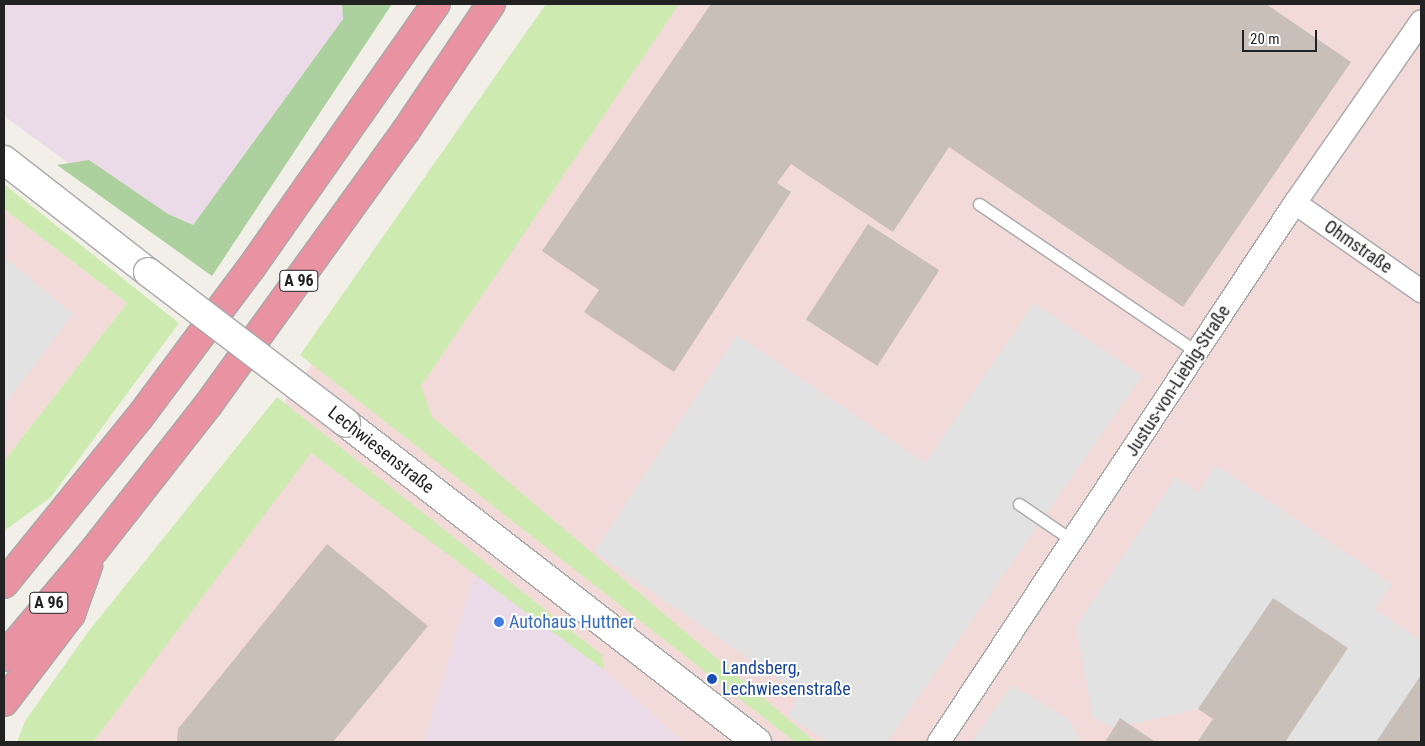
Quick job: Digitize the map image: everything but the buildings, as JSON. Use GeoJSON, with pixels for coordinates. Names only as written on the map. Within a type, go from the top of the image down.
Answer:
{"type":"FeatureCollection","features":[{"type":"Feature","properties":{"kind":"highway","name":"A 96"},"geometry":{"type":"LineString","coordinates":[[4,584],[76,497],[257,260],[436,4]]}},
{"type":"Feature","properties":{"kind":"highway","name":"A 96"},"geometry":{"type":"LineString","coordinates":[[4,656],[95,549],[289,296],[405,132],[491,4]]}},
{"type":"Feature","properties":{"kind":"highway"},"geometry":{"type":"LineString","coordinates":[[4,556],[18,541],[76,497]]}},
{"type":"Feature","properties":{"kind":"highway"},"geometry":{"type":"LineString","coordinates":[[4,702],[71,614],[95,549]]}},
{"type":"Feature","properties":{"kind":"street","name":"Justus-von-Liebig-Straße"},"geometry":{"type":"LineString","coordinates":[[939,742],[1295,203],[1421,22]]}},
{"type":"Feature","properties":{"kind":"street","name":"Lechwiesenstraße"},"geometry":{"type":"LineString","coordinates":[[4,160],[757,742]]}},
{"type":"Feature","properties":{"kind":"street","name":"Ohmstraße"},"geometry":{"type":"LineString","coordinates":[[1295,203],[1421,291]]}},
{"type":"Feature","properties":{"kind":"lane"},"geometry":{"type":"LineString","coordinates":[[978,204],[1197,352]]}},
{"type":"Feature","properties":{"kind":"lane"},"geometry":{"type":"LineString","coordinates":[[1019,504],[1073,540]]}},
{"type":"Feature","properties":{"kind":"shaded area"},"geometry":{"type":"Polygon","coordinates":[[[4,4],[342,4],[343,19],[179,244],[4,116],[4,4]]]}},
{"type":"Feature","properties":{"kind":"shaded area"},"geometry":{"type":"Polygon","coordinates":[[[581,4],[1421,4],[1421,742],[52,742],[269,452],[286,399],[581,4]]]}},
{"type":"Feature","properties":{"kind":"shaded area"},"geometry":{"type":"Polygon","coordinates":[[[4,209],[127,303],[4,461],[4,209]]]}},
{"type":"Feature","properties":{"kind":"shaded area"},"geometry":{"type":"Polygon","coordinates":[[[4,257],[73,314],[4,405],[4,257]]]}},
{"type":"Feature","properties":{"kind":"shaded area"},"geometry":{"type":"Polygon","coordinates":[[[1034,303],[1142,376],[887,742],[828,742],[788,716],[799,693],[594,552],[737,335],[925,463],[1034,303]]]}},
{"type":"Feature","properties":{"kind":"shaded area"},"geometry":{"type":"Polygon","coordinates":[[[1215,465],[1392,584],[1375,609],[1421,641],[1421,675],[1376,742],[1285,742],[1348,648],[1273,598],[1198,709],[1114,728],[1093,718],[1076,626],[1176,477],[1198,493],[1215,465]]]}},
{"type":"Feature","properties":{"kind":"shaded area","name":"Autohaus Huttner"},"geometry":{"type":"Polygon","coordinates":[[[474,574],[604,670],[683,742],[424,742],[474,574]]]}},
{"type":"Feature","properties":{"kind":"shaded area"},"geometry":{"type":"Polygon","coordinates":[[[1012,685],[1068,719],[1082,742],[971,742],[1012,685]]]}},
{"type":"Feature","properties":{"kind":"green space"},"geometry":{"type":"Polygon","coordinates":[[[342,4],[392,4],[212,276],[57,165],[89,160],[168,214],[193,225],[343,19],[342,4]]]}},
{"type":"Feature","properties":{"kind":"green space"},"geometry":{"type":"Polygon","coordinates":[[[546,4],[679,4],[421,386],[432,417],[815,742],[795,742],[300,355],[546,4]]]}},
{"type":"Feature","properties":{"kind":"green space"},"geometry":{"type":"Polygon","coordinates":[[[4,184],[179,323],[51,497],[4,531],[4,461],[127,303],[4,209],[4,184]]]}},
{"type":"Feature","properties":{"kind":"green space"},"geometry":{"type":"Polygon","coordinates":[[[277,397],[602,655],[604,670],[311,453],[93,742],[17,742],[25,721],[88,632],[277,397]]]}},
{"type":"Feature","properties":{"kind":"place","name":"Autohaus Huttner"},"geometry":{"type":"Point","coordinates":[499,622]}},
{"type":"Feature","properties":{"kind":"place","name":"Landsberg, Lechwiesenstraße"},"geometry":{"type":"Point","coordinates":[712,679]}}]}
